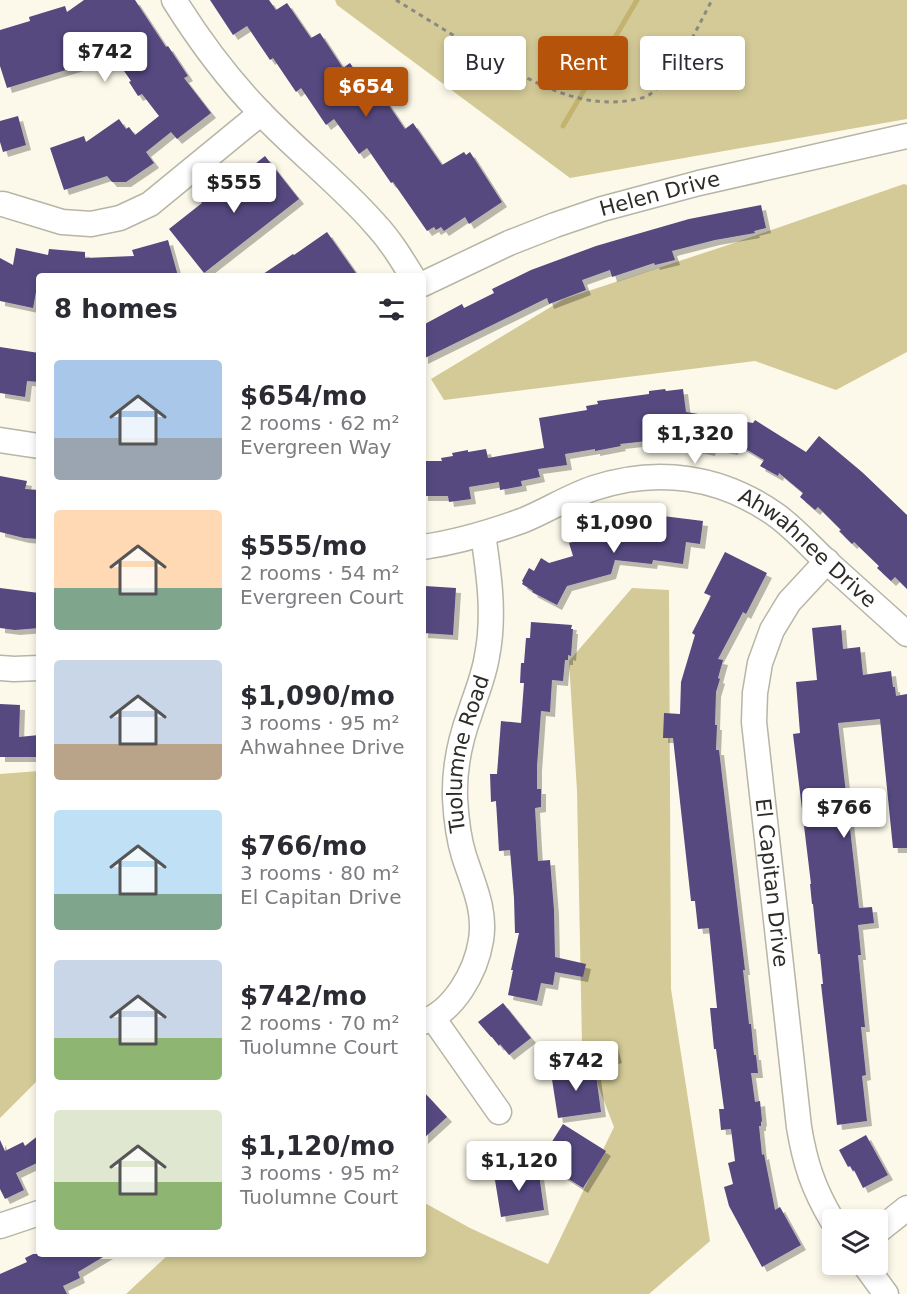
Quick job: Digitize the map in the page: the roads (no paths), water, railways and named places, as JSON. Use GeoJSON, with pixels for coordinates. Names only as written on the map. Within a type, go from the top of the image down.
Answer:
{"type":"FeatureCollection","features":[{"type":"Feature","properties":{"kind":"street"},"geometry":{"type":"LineString","coordinates":[[174,0],[208,51],[261,113],[374,223],[394,247],[410,273]]}},
{"type":"Feature","properties":{"kind":"street"},"geometry":{"type":"LineString","coordinates":[[3,204],[62,222],[91,224],[120,218],[150,204],[261,113]]}},
{"type":"Feature","properties":{"kind":"street","name":"Helen Drive"},"geometry":{"type":"LineString","coordinates":[[426,283],[509,243],[602,209],[677,189],[907,136]]}},
{"type":"Feature","properties":{"kind":"street"},"geometry":{"type":"LineString","coordinates":[[0,440],[36,446]]}},
{"type":"Feature","properties":{"kind":"street","name":"Ahwahnee Drive"},"geometry":{"type":"LineString","coordinates":[[426,546],[483,534],[525,519],[592,489],[621,480],[653,476],[685,478],[721,486],[750,499],[777,516],[907,634]]}},
{"type":"Feature","properties":{"kind":"street","name":"Tuolumne Road"},"geometry":{"type":"LineString","coordinates":[[428,1020],[456,998],[473,968],[481,940],[481,911],[475,885],[464,855],[455,796],[456,762],[488,656],[490,592],[483,534]]}},
{"type":"Feature","properties":{"kind":"street","name":"El Capitan Drive"},"geometry":{"type":"LineString","coordinates":[[826,1209],[815,1188],[805,1160],[799,1128],[754,722],[754,693],[760,663],[772,630],[789,602],[827,561]]}},
{"type":"Feature","properties":{"kind":"street"},"geometry":{"type":"LineString","coordinates":[[0,668],[36,668]]}},
{"type":"Feature","properties":{"kind":"street"},"geometry":{"type":"LineString","coordinates":[[428,1020],[499,1113]]}},
{"type":"Feature","properties":{"kind":"street"},"geometry":{"type":"LineString","coordinates":[[888,1224],[907,1208]]}},
{"type":"Feature","properties":{"kind":"street"},"geometry":{"type":"LineString","coordinates":[[0,1226],[36,1214]]}},
{"type":"Feature","properties":{"kind":"street"},"geometry":{"type":"LineString","coordinates":[[872,1275],[886,1294]]}},
{"type":"Feature","properties":{"kind":"waterway"},"geometry":{"type":"LineString","coordinates":[[563,126],[637,0]]}}]}
